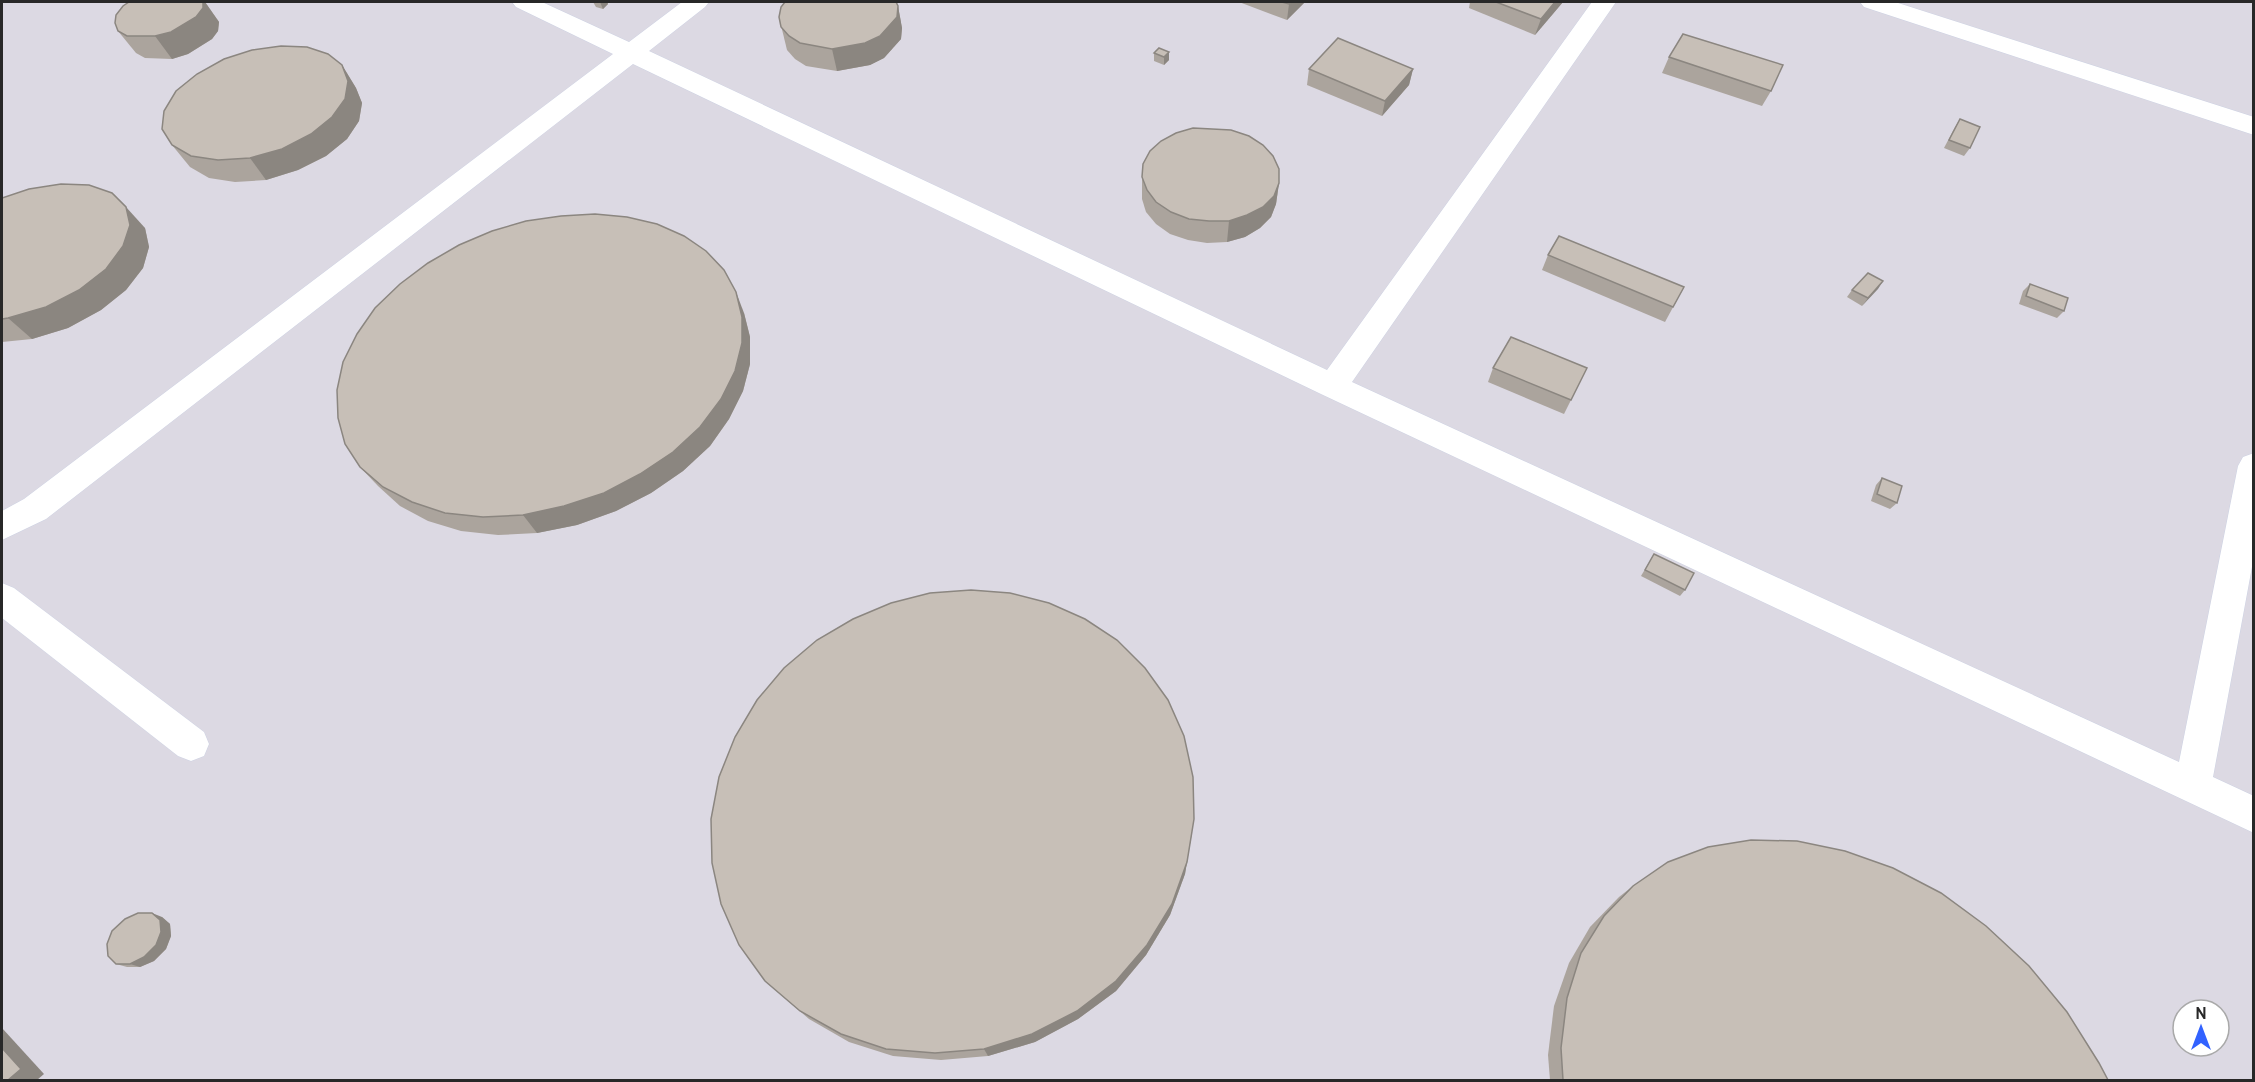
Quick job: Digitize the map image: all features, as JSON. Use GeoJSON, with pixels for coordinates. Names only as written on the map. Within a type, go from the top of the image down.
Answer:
{"type":"FeatureCollection","features":[{"type":"Feature","properties":{"kind":"lane"},"geometry":{"type":"LineString","coordinates":[[524,2],[1332,386],[2253,815]]}},
{"type":"Feature","properties":{"kind":"lane"},"geometry":{"type":"LineString","coordinates":[[2,526],[20,518],[44,501],[697,2]]}},
{"type":"Feature","properties":{"kind":"lane"},"geometry":{"type":"LineString","coordinates":[[1332,386],[1604,2]]}},
{"type":"Feature","properties":{"kind":"lane"},"geometry":{"type":"LineString","coordinates":[[1872,2],[2253,126]]}},
{"type":"Feature","properties":{"kind":"lane"},"geometry":{"type":"LineString","coordinates":[[2193,786],[2253,466]]}},
{"type":"Feature","properties":{"kind":"lane"},"geometry":{"type":"LineString","coordinates":[[2,598],[191,744]]}},
{"type":"Feature","properties":{"kind":"shaded area"},"geometry":{"type":"Polygon","coordinates":[[[2,2],[2253,2],[2253,1080],[2,1080],[2,2]]]}},
{"type":"Feature","properties":{"kind":"building"},"geometry":{"type":"Polygon","coordinates":[[[129,2],[203,2],[203,8],[196,17],[171,32],[155,36],[127,36],[118,31],[115,23],[116,15],[129,2]]]}},
{"type":"Feature","properties":{"kind":"building"},"geometry":{"type":"Polygon","coordinates":[[[785,2],[896,2],[898,6],[897,17],[880,36],[865,43],[832,49],[800,43],[789,36],[781,27],[779,17],[781,7],[785,2]]]}},
{"type":"Feature","properties":{"kind":"building"},"geometry":{"type":"Polygon","coordinates":[[[1496,2],[1555,2],[1541,19],[1496,2]]]}},
{"type":"Feature","properties":{"kind":"building"},"geometry":{"type":"Polygon","coordinates":[[[1683,34],[1783,65],[1771,91],[1669,57],[1683,34]]]}},
{"type":"Feature","properties":{"kind":"building"},"geometry":{"type":"Polygon","coordinates":[[[1338,38],[1413,69],[1385,101],[1309,69],[1338,38]]]}},
{"type":"Feature","properties":{"kind":"building"},"geometry":{"type":"Polygon","coordinates":[[[281,46],[307,47],[328,54],[342,65],[348,81],[345,99],[332,117],[311,134],[282,149],[250,158],[218,160],[191,156],[172,145],[162,129],[164,111],[176,91],[197,74],[224,59],[252,50],[281,46]]]}},
{"type":"Feature","properties":{"kind":"building"},"geometry":{"type":"Polygon","coordinates":[[[1159,48],[1169,52],[1164,57],[1154,53],[1159,48]]]}},
{"type":"Feature","properties":{"kind":"building"},"geometry":{"type":"Polygon","coordinates":[[[1960,119],[1980,127],[1970,148],[1949,140],[1960,119]]]}},
{"type":"Feature","properties":{"kind":"building"},"geometry":{"type":"Polygon","coordinates":[[[1193,128],[1231,130],[1249,136],[1263,145],[1273,156],[1279,169],[1279,183],[1274,196],[1263,207],[1229,221],[1189,219],[1171,212],[1156,202],[1147,190],[1142,177],[1143,164],[1150,151],[1161,141],[1193,128]]]}},
{"type":"Feature","properties":{"kind":"building"},"geometry":{"type":"Polygon","coordinates":[[[61,184],[89,185],[112,193],[126,207],[130,225],[123,246],[106,269],[79,290],[46,307],[2,319],[2,198],[29,189],[61,184]]]}},
{"type":"Feature","properties":{"kind":"building"},"geometry":{"type":"Polygon","coordinates":[[[595,214],[627,217],[657,224],[684,236],[706,251],[724,270],[736,292],[742,317],[742,343],[735,371],[721,399],[700,427],[673,452],[640,474],[604,493],[564,506],[523,515],[483,517],[445,513],[412,502],[383,487],[360,467],[345,444],[338,418],[337,390],[343,362],[357,334],[375,308],[400,284],[428,263],[459,245],[492,231],[526,221],[595,214]]]}},
{"type":"Feature","properties":{"kind":"building"},"geometry":{"type":"Polygon","coordinates":[[[1559,236],[1684,287],[1673,307],[1548,255],[1559,236]]]}},
{"type":"Feature","properties":{"kind":"building"},"geometry":{"type":"Polygon","coordinates":[[[1868,273],[1883,281],[1868,298],[1852,290],[1868,273]]]}},
{"type":"Feature","properties":{"kind":"building"},"geometry":{"type":"Polygon","coordinates":[[[2030,284],[2068,298],[2064,311],[2026,296],[2030,284]]]}},
{"type":"Feature","properties":{"kind":"building"},"geometry":{"type":"Polygon","coordinates":[[[1511,337],[1587,368],[1571,400],[1493,368],[1511,337]]]}},
{"type":"Feature","properties":{"kind":"building"},"geometry":{"type":"Polygon","coordinates":[[[1882,478],[1902,486],[1897,503],[1877,494],[1882,478]]]}},
{"type":"Feature","properties":{"kind":"building"},"geometry":{"type":"Polygon","coordinates":[[[1654,554],[1694,573],[1685,590],[1645,570],[1654,554]]]}},
{"type":"Feature","properties":{"kind":"building"},"geometry":{"type":"Polygon","coordinates":[[[971,590],[1010,593],[1049,603],[1085,619],[1117,640],[1145,668],[1168,700],[1184,736],[1193,777],[1194,819],[1187,862],[1172,904],[1147,945],[1116,981],[1077,1011],[1032,1034],[984,1049],[935,1053],[886,1049],[841,1034],[800,1011],[765,981],[739,945],[721,904],[712,863],[711,819],[719,777],[735,737],[757,700],[784,668],[817,640],[853,619],[891,603],[930,593],[971,590]]]}},
{"type":"Feature","properties":{"kind":"building"},"geometry":{"type":"Polygon","coordinates":[[[1751,840],[1797,841],[1845,851],[1893,868],[1941,893],[1986,926],[2029,966],[2067,1012],[2108,1080],[1563,1080],[1561,1048],[1567,998],[1581,953],[1604,916],[1633,886],[1668,862],[1708,847],[1751,840]]]}},
{"type":"Feature","properties":{"kind":"building"},"geometry":{"type":"Polygon","coordinates":[[[138,913],[152,913],[160,920],[161,932],[156,945],[144,957],[130,964],[116,964],[108,956],[107,944],[112,931],[125,919],[138,913]]]}},
{"type":"Feature","properties":{"kind":"building"},"geometry":{"type":"Polygon","coordinates":[[[2,1048],[21,1069],[8,1080],[2,1080],[2,1048]]]}}]}
